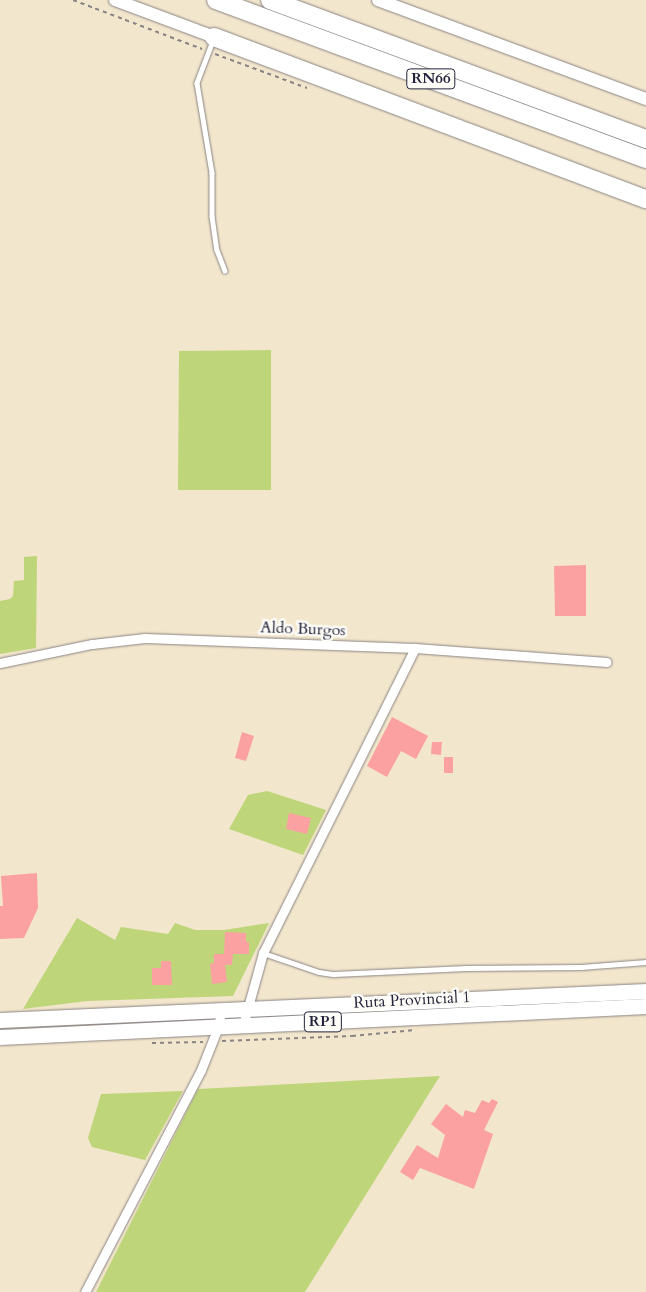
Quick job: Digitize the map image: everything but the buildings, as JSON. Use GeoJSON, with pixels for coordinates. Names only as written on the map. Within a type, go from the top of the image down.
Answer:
{"type":"FeatureCollection","features":[{"type":"Feature","properties":{"kind":"highway","name":"RN66"},"geometry":{"type":"LineString","coordinates":[[216,0],[646,159]]}},
{"type":"Feature","properties":{"kind":"highway","name":"RN66"},"geometry":{"type":"LineString","coordinates":[[270,0],[646,139]]}},
{"type":"Feature","properties":{"kind":"highway"},"geometry":{"type":"LineString","coordinates":[[214,37],[646,199]]}},
{"type":"Feature","properties":{"kind":"main road","name":"Ruta Provincial 1"},"geometry":{"type":"LineString","coordinates":[[244,1018],[646,991]]}},
{"type":"Feature","properties":{"kind":"main road","name":"Ruta Provincial 1"},"geometry":{"type":"LineString","coordinates":[[0,1020],[219,1019],[646,1006]]}},
{"type":"Feature","properties":{"kind":"main road","name":"Ruta Provincial 1"},"geometry":{"type":"LineString","coordinates":[[0,1037],[219,1019]]}},
{"type":"Feature","properties":{"kind":"street"},"geometry":{"type":"LineString","coordinates":[[115,0],[214,37]]}},
{"type":"Feature","properties":{"kind":"street"},"geometry":{"type":"LineString","coordinates":[[378,0],[646,99]]}},
{"type":"Feature","properties":{"kind":"street","name":"Aldo Burgos"},"geometry":{"type":"LineString","coordinates":[[0,663],[92,644],[145,638],[415,648],[606,662]]}},
{"type":"Feature","properties":{"kind":"street"},"geometry":{"type":"LineString","coordinates":[[244,1018],[263,953],[415,648]]}},
{"type":"Feature","properties":{"kind":"street"},"geometry":{"type":"LineString","coordinates":[[85,1292],[201,1070],[219,1019]]}},
{"type":"Feature","properties":{"kind":"lane"},"geometry":{"type":"LineString","coordinates":[[214,37],[197,83],[212,173],[213,224],[217,250],[225,271]]}},
{"type":"Feature","properties":{"kind":"lane"},"geometry":{"type":"LineString","coordinates":[[263,953],[319,972],[334,974],[466,968],[581,967],[646,962]]}},
{"type":"Feature","properties":{"kind":"path"},"geometry":{"type":"LineString","coordinates":[[212,1042],[352,1036],[423,1030]]}},
{"type":"Feature","properties":{"kind":"green space"},"geometry":{"type":"Polygon","coordinates":[[[271,350],[271,490],[178,490],[179,351],[271,350]]]}},
{"type":"Feature","properties":{"kind":"green space"},"geometry":{"type":"Polygon","coordinates":[[[37,556],[36,648],[0,654],[0,601],[10,599],[13,596],[14,581],[24,580],[24,557],[37,556]]]}},
{"type":"Feature","properties":{"kind":"green space"},"geometry":{"type":"Polygon","coordinates":[[[267,791],[326,810],[303,855],[229,829],[248,795],[267,791]]]}},
{"type":"Feature","properties":{"kind":"green space"},"geometry":{"type":"Polygon","coordinates":[[[77,918],[115,940],[121,927],[168,934],[175,923],[195,930],[224,930],[269,923],[233,996],[87,1001],[23,1009],[77,918]]]}},
{"type":"Feature","properties":{"kind":"green space"},"geometry":{"type":"Polygon","coordinates":[[[440,1076],[305,1292],[96,1292],[198,1089],[440,1076]]]}},
{"type":"Feature","properties":{"kind":"green space"},"geometry":{"type":"Polygon","coordinates":[[[183,1091],[145,1160],[92,1147],[88,1138],[101,1094],[183,1091]]]}}]}
